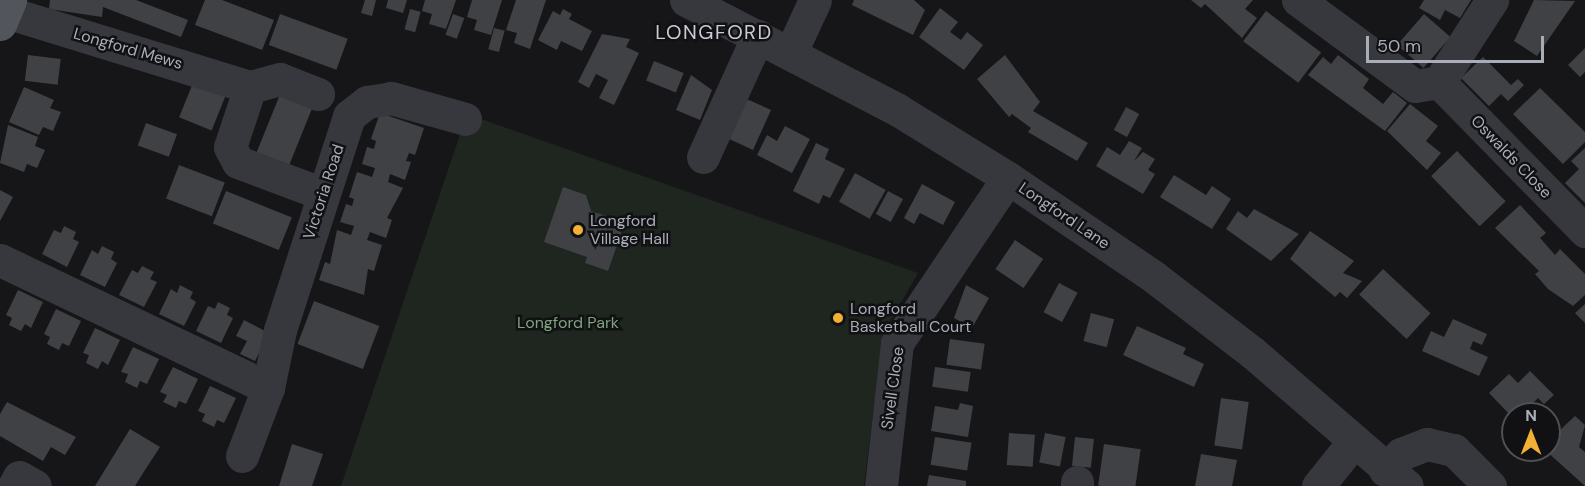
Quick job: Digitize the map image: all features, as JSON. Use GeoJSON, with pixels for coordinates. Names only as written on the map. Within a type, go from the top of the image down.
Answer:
{"type":"FeatureCollection","features":[{"type":"Feature","properties":{"kind":"street","name":"Longford Lane"},"geometry":{"type":"LineString","coordinates":[[686,0],[791,52],[1008,178],[1172,291],[1396,478]]}},
{"type":"Feature","properties":{"kind":"street"},"geometry":{"type":"LineString","coordinates":[[791,52],[816,0]]}},
{"type":"Feature","properties":{"kind":"street"},"geometry":{"type":"LineString","coordinates":[[1298,0],[1415,86],[1439,82],[1492,0]]}},
{"type":"Feature","properties":{"kind":"street","name":"Longford Mews"},"geometry":{"type":"LineString","coordinates":[[5,12],[250,87]]}},
{"type":"Feature","properties":{"kind":"street"},"geometry":{"type":"LineString","coordinates":[[703,157],[758,36]]}},
{"type":"Feature","properties":{"kind":"street"},"geometry":{"type":"LineString","coordinates":[[318,94],[280,79],[250,87],[230,147],[238,162],[323,194]]}},
{"type":"Feature","properties":{"kind":"street","name":"Oswalds Close"},"geometry":{"type":"LineString","coordinates":[[1439,82],[1585,231]]}},
{"type":"Feature","properties":{"kind":"street","name":"Victoria Road"},"geometry":{"type":"LineString","coordinates":[[242,456],[268,388],[280,330],[349,116],[367,102],[391,98],[465,119]]}},
{"type":"Feature","properties":{"kind":"street","name":"Sivell Close"},"geometry":{"type":"LineString","coordinates":[[881,486],[897,343],[1008,178]]}},
{"type":"Feature","properties":{"kind":"street"},"geometry":{"type":"LineString","coordinates":[[0,260],[268,388]]}},
{"type":"Feature","properties":{"kind":"street"},"geometry":{"type":"LineString","coordinates":[[1318,486],[1354,441]]}},
{"type":"Feature","properties":{"kind":"street"},"geometry":{"type":"LineString","coordinates":[[1396,478],[1401,454],[1427,444],[1454,450],[1490,486]]}},
{"type":"Feature","properties":{"kind":"green space","name":"Longford Park"},"geometry":{"type":"Polygon","coordinates":[[[467,114],[918,273],[883,334],[864,486],[341,486],[467,114]]]}},
{"type":"Feature","properties":{"kind":"building"},"geometry":{"type":"Polygon","coordinates":[[[50,0],[136,0],[188,20],[181,37],[103,7],[102,17],[49,9],[50,0]]]}},
{"type":"Feature","properties":{"kind":"building"},"geometry":{"type":"Polygon","coordinates":[[[205,0],[222,0],[274,20],[262,50],[195,25],[205,0]]]}},
{"type":"Feature","properties":{"kind":"building"},"geometry":{"type":"Polygon","coordinates":[[[365,0],[376,0],[372,16],[361,13],[365,0]]]}},
{"type":"Feature","properties":{"kind":"building"},"geometry":{"type":"Polygon","coordinates":[[[388,0],[407,0],[403,13],[386,8],[388,0]]]}},
{"type":"Feature","properties":{"kind":"building"},"geometry":{"type":"Polygon","coordinates":[[[425,0],[456,0],[446,29],[429,24],[432,14],[422,11],[425,0]]]}},
{"type":"Feature","properties":{"kind":"building"},"geometry":{"type":"Polygon","coordinates":[[[472,0],[502,0],[491,35],[474,30],[477,20],[467,17],[472,0]]]}},
{"type":"Feature","properties":{"kind":"building"},"geometry":{"type":"Polygon","coordinates":[[[516,0],[546,0],[530,49],[514,43],[517,33],[506,30],[516,0]]]}},
{"type":"Feature","properties":{"kind":"building"},"geometry":{"type":"Polygon","coordinates":[[[854,0],[914,0],[925,10],[913,35],[852,5],[854,0]]]}},
{"type":"Feature","properties":{"kind":"building"},"geometry":{"type":"Polygon","coordinates":[[[1191,0],[1253,0],[1245,9],[1257,18],[1242,38],[1205,4],[1201,8],[1191,0]]]}},
{"type":"Feature","properties":{"kind":"building"},"geometry":{"type":"Polygon","coordinates":[[[1424,0],[1471,0],[1460,18],[1445,10],[1440,20],[1419,8],[1424,0]]]}},
{"type":"Feature","properties":{"kind":"building"},"geometry":{"type":"Polygon","coordinates":[[[1534,0],[1575,1],[1537,56],[1514,41],[1534,0]]]}},
{"type":"Feature","properties":{"kind":"building"},"geometry":{"type":"Polygon","coordinates":[[[940,8],[958,22],[950,32],[961,40],[967,32],[983,45],[964,70],[919,37],[940,8]]]}},
{"type":"Feature","properties":{"kind":"building"},"geometry":{"type":"Polygon","coordinates":[[[410,9],[421,12],[415,32],[405,29],[410,9]]]}},
{"type":"Feature","properties":{"kind":"building"},"geometry":{"type":"Polygon","coordinates":[[[563,9],[572,14],[569,19],[592,31],[582,51],[561,41],[557,50],[538,40],[553,11],[560,15],[563,9]]]}},
{"type":"Feature","properties":{"kind":"building"},"geometry":{"type":"Polygon","coordinates":[[[1266,11],[1321,53],[1298,83],[1243,41],[1266,11]]]}},
{"type":"Feature","properties":{"kind":"building"},"geometry":{"type":"Polygon","coordinates":[[[280,14],[348,39],[336,70],[269,45],[280,14]]]}},
{"type":"Feature","properties":{"kind":"building"},"geometry":{"type":"Polygon","coordinates":[[[453,14],[464,18],[457,39],[445,35],[453,14]]]}},
{"type":"Feature","properties":{"kind":"building"},"geometry":{"type":"Polygon","coordinates":[[[1424,14],[1450,37],[1424,68],[1397,45],[1424,14]]]}},
{"type":"Feature","properties":{"kind":"building"},"geometry":{"type":"Polygon","coordinates":[[[494,28],[505,31],[499,52],[488,49],[494,28]]]}},
{"type":"Feature","properties":{"kind":"building"},"geometry":{"type":"Polygon","coordinates":[[[602,34],[630,39],[626,47],[639,53],[614,105],[599,98],[608,80],[596,74],[589,88],[578,82],[602,34]]]}},
{"type":"Feature","properties":{"kind":"building"},"geometry":{"type":"Polygon","coordinates":[[[1585,48],[1585,72],[1580,77],[1568,65],[1585,48]]]}},
{"type":"Feature","properties":{"kind":"building"},"geometry":{"type":"Polygon","coordinates":[[[28,55],[61,59],[58,85],[25,81],[28,55]]]}},
{"type":"Feature","properties":{"kind":"building"},"geometry":{"type":"Polygon","coordinates":[[[1005,55],[1040,102],[1033,111],[1088,143],[1077,161],[1028,132],[1031,128],[1012,114],[1009,117],[977,79],[1005,55]]]}},
{"type":"Feature","properties":{"kind":"building"},"geometry":{"type":"Polygon","coordinates":[[[1338,55],[1369,79],[1363,88],[1383,104],[1393,92],[1407,103],[1385,131],[1308,75],[1323,57],[1331,64],[1338,55]]]}},
{"type":"Feature","properties":{"kind":"building"},"geometry":{"type":"Polygon","coordinates":[[[1483,57],[1511,85],[1518,79],[1524,85],[1508,101],[1501,94],[1489,106],[1461,78],[1483,57]]]}},
{"type":"Feature","properties":{"kind":"building"},"geometry":{"type":"Polygon","coordinates":[[[654,61],[684,73],[676,92],[646,80],[654,61]]]}},
{"type":"Feature","properties":{"kind":"building"},"geometry":{"type":"Polygon","coordinates":[[[691,75],[712,90],[700,120],[676,110],[691,75]]]}},
{"type":"Feature","properties":{"kind":"building"},"geometry":{"type":"Polygon","coordinates":[[[193,83],[225,96],[212,130],[179,117],[193,83]]]}},
{"type":"Feature","properties":{"kind":"building"},"geometry":{"type":"Polygon","coordinates":[[[24,87],[54,100],[50,108],[61,112],[53,131],[43,127],[39,135],[9,122],[24,87]]]}},
{"type":"Feature","properties":{"kind":"building"},"geometry":{"type":"Polygon","coordinates":[[[283,87],[315,100],[287,172],[254,158],[283,87]]]}},
{"type":"Feature","properties":{"kind":"building"},"geometry":{"type":"Polygon","coordinates":[[[1540,88],[1585,132],[1585,142],[1563,164],[1513,114],[1540,88]]]}},
{"type":"Feature","properties":{"kind":"building"},"geometry":{"type":"Polygon","coordinates":[[[749,100],[771,110],[753,150],[725,137],[741,102],[749,100]]]}},
{"type":"Feature","properties":{"kind":"building"},"geometry":{"type":"Polygon","coordinates":[[[1410,104],[1438,126],[1426,141],[1441,153],[1427,170],[1387,131],[1410,104]]]}},
{"type":"Feature","properties":{"kind":"building"},"geometry":{"type":"Polygon","coordinates":[[[1126,107],[1139,114],[1127,137],[1114,130],[1126,107]]]}},
{"type":"Feature","properties":{"kind":"building"},"geometry":{"type":"Polygon","coordinates":[[[380,113],[424,128],[415,155],[409,153],[406,161],[411,162],[405,180],[390,174],[388,182],[403,188],[387,218],[392,220],[386,238],[370,232],[367,240],[382,245],[374,271],[368,269],[364,295],[319,280],[325,262],[330,264],[337,230],[351,235],[354,226],[340,222],[346,204],[352,206],[354,199],[349,197],[357,172],[372,177],[375,168],[362,164],[367,147],[374,149],[376,141],[371,139],[380,113]]]}},
{"type":"Feature","properties":{"kind":"building"},"geometry":{"type":"Polygon","coordinates":[[[146,123],[177,134],[169,157],[138,146],[146,123]]]}},
{"type":"Feature","properties":{"kind":"building"},"geometry":{"type":"Polygon","coordinates":[[[8,125],[38,137],[35,146],[45,150],[37,168],[27,164],[24,172],[0,163],[8,125]]]}},
{"type":"Feature","properties":{"kind":"building"},"geometry":{"type":"Polygon","coordinates":[[[785,126],[810,139],[792,173],[757,155],[767,135],[777,141],[785,126]]]}},
{"type":"Feature","properties":{"kind":"building"},"geometry":{"type":"Polygon","coordinates":[[[1129,141],[1142,148],[1134,161],[1143,152],[1155,159],[1148,170],[1155,174],[1143,194],[1096,166],[1107,147],[1120,155],[1129,141]]]}},
{"type":"Feature","properties":{"kind":"building"},"geometry":{"type":"Polygon","coordinates":[[[816,143],[829,149],[825,159],[845,169],[830,198],[823,195],[819,204],[793,191],[816,143]]]}},
{"type":"Feature","properties":{"kind":"building"},"geometry":{"type":"Polygon","coordinates":[[[1585,148],[1585,203],[1565,183],[1579,169],[1571,161],[1585,148]]]}},
{"type":"Feature","properties":{"kind":"building"},"geometry":{"type":"Polygon","coordinates":[[[1457,151],[1506,201],[1480,226],[1431,176],[1457,151]]]}},
{"type":"Feature","properties":{"kind":"building"},"geometry":{"type":"Polygon","coordinates":[[[179,165],[225,183],[212,216],[166,199],[179,165]]]}},
{"type":"Feature","properties":{"kind":"building"},"geometry":{"type":"Polygon","coordinates":[[[855,173],[886,190],[870,219],[839,202],[855,173]]]}},
{"type":"Feature","properties":{"kind":"building"},"geometry":{"type":"Polygon","coordinates":[[[1174,175],[1206,195],[1212,186],[1231,199],[1212,229],[1160,197],[1174,175]]]}},
{"type":"Feature","properties":{"kind":"building"},"geometry":{"type":"Polygon","coordinates":[[[922,184],[955,202],[943,225],[920,213],[914,224],[904,218],[922,184]]]}},
{"type":"Feature","properties":{"kind":"building","name":"Longford Village Hall"},"geometry":{"type":"Polygon","coordinates":[[[563,187],[586,195],[591,211],[625,222],[608,271],[585,263],[587,257],[544,242],[563,187]]]}},
{"type":"Feature","properties":{"kind":"building"},"geometry":{"type":"Polygon","coordinates":[[[0,190],[13,197],[0,221],[0,190]]]}},
{"type":"Feature","properties":{"kind":"building"},"geometry":{"type":"Polygon","coordinates":[[[226,191],[292,218],[279,250],[213,223],[226,191]]]}},
{"type":"Feature","properties":{"kind":"building"},"geometry":{"type":"Polygon","coordinates":[[[888,191],[903,199],[891,222],[876,214],[888,191]]]}},
{"type":"Feature","properties":{"kind":"building"},"geometry":{"type":"Polygon","coordinates":[[[1520,205],[1546,233],[1540,238],[1555,255],[1560,249],[1585,274],[1585,295],[1573,306],[1548,289],[1535,274],[1539,271],[1495,228],[1520,205]]]}},
{"type":"Feature","properties":{"kind":"building"},"geometry":{"type":"Polygon","coordinates":[[[1254,209],[1299,234],[1271,261],[1226,229],[1238,211],[1247,218],[1254,209]]]}},
{"type":"Feature","properties":{"kind":"building"},"geometry":{"type":"Polygon","coordinates":[[[64,226],[76,232],[73,239],[79,242],[67,267],[42,254],[54,230],[61,233],[64,226]]]}},
{"type":"Feature","properties":{"kind":"building"},"geometry":{"type":"Polygon","coordinates":[[[1310,231],[1354,261],[1343,273],[1362,281],[1347,298],[1340,292],[1335,297],[1290,259],[1310,231]]]}},
{"type":"Feature","properties":{"kind":"building"},"geometry":{"type":"Polygon","coordinates":[[[1015,240],[1043,259],[1024,288],[995,269],[1015,240]]]}},
{"type":"Feature","properties":{"kind":"building"},"geometry":{"type":"Polygon","coordinates":[[[102,246],[114,252],[111,259],[117,263],[105,287],[80,275],[92,250],[98,254],[102,246]]]}},
{"type":"Feature","properties":{"kind":"building"},"geometry":{"type":"Polygon","coordinates":[[[142,266],[154,272],[150,279],[157,282],[144,307],[119,295],[132,270],[138,273],[142,266]]]}},
{"type":"Feature","properties":{"kind":"building"},"geometry":{"type":"Polygon","coordinates":[[[1383,269],[1431,313],[1407,339],[1359,295],[1383,269]]]}},
{"type":"Feature","properties":{"kind":"building"},"geometry":{"type":"Polygon","coordinates":[[[1059,283],[1078,293],[1062,322],[1044,312],[1059,283]]]}},
{"type":"Feature","properties":{"kind":"building"},"geometry":{"type":"Polygon","coordinates":[[[180,285],[193,292],[190,298],[196,302],[184,326],[159,314],[171,289],[177,293],[180,285]]]}},
{"type":"Feature","properties":{"kind":"building"},"geometry":{"type":"Polygon","coordinates":[[[966,285],[989,298],[972,328],[954,318],[966,285]]]}},
{"type":"Feature","properties":{"kind":"building"},"geometry":{"type":"Polygon","coordinates":[[[18,290],[43,302],[31,328],[25,324],[21,331],[9,325],[12,318],[6,315],[18,290]]]}},
{"type":"Feature","properties":{"kind":"building"},"geometry":{"type":"Polygon","coordinates":[[[314,301],[379,326],[363,369],[298,344],[314,301]]]}},
{"type":"Feature","properties":{"kind":"building"},"geometry":{"type":"Polygon","coordinates":[[[218,302],[230,308],[227,315],[233,318],[221,343],[196,331],[208,306],[215,309],[218,302]]]}},
{"type":"Feature","properties":{"kind":"building"},"geometry":{"type":"Polygon","coordinates":[[[1585,304],[1585,323],[1575,313],[1585,304]]]}},
{"type":"Feature","properties":{"kind":"building"},"geometry":{"type":"Polygon","coordinates":[[[56,309],[81,321],[69,346],[62,343],[59,350],[47,344],[50,337],[44,334],[56,309]]]}},
{"type":"Feature","properties":{"kind":"building"},"geometry":{"type":"Polygon","coordinates":[[[1091,313],[1114,319],[1107,347],[1083,341],[1091,313]]]}},
{"type":"Feature","properties":{"kind":"building"},"geometry":{"type":"Polygon","coordinates":[[[1453,319],[1487,334],[1482,345],[1473,341],[1470,349],[1488,357],[1479,376],[1422,351],[1431,331],[1444,337],[1453,319]]]}},
{"type":"Feature","properties":{"kind":"building"},"geometry":{"type":"Polygon","coordinates":[[[244,320],[269,333],[255,361],[240,354],[247,341],[236,336],[244,320]]]}},
{"type":"Feature","properties":{"kind":"building"},"geometry":{"type":"Polygon","coordinates":[[[1137,326],[1186,348],[1183,354],[1204,364],[1194,387],[1123,355],[1137,326]]]}},
{"type":"Feature","properties":{"kind":"building"},"geometry":{"type":"Polygon","coordinates":[[[95,328],[120,340],[108,365],[102,361],[98,369],[86,363],[89,355],[83,353],[95,328]]]}},
{"type":"Feature","properties":{"kind":"building"},"geometry":{"type":"Polygon","coordinates":[[[950,339],[985,344],[981,370],[946,365],[950,339]]]}},
{"type":"Feature","properties":{"kind":"building"},"geometry":{"type":"Polygon","coordinates":[[[133,347],[159,359],[147,384],[140,381],[137,388],[125,382],[128,374],[121,372],[133,347]]]}},
{"type":"Feature","properties":{"kind":"building"},"geometry":{"type":"Polygon","coordinates":[[[173,367],[198,379],[186,404],[179,401],[176,408],[163,402],[167,395],[160,392],[173,367]]]}},
{"type":"Feature","properties":{"kind":"building"},"geometry":{"type":"Polygon","coordinates":[[[935,367],[971,372],[968,392],[932,387],[935,367]]]}},
{"type":"Feature","properties":{"kind":"building"},"geometry":{"type":"Polygon","coordinates":[[[1530,371],[1554,395],[1546,402],[1542,402],[1538,398],[1534,402],[1501,402],[1501,406],[1489,393],[1509,374],[1518,383],[1530,371]]]}},
{"type":"Feature","properties":{"kind":"building"},"geometry":{"type":"Polygon","coordinates":[[[210,386],[236,398],[224,423],[217,420],[214,427],[202,421],[205,414],[198,411],[210,386]]]}},
{"type":"Feature","properties":{"kind":"building"},"geometry":{"type":"Polygon","coordinates":[[[1221,398],[1249,402],[1242,449],[1214,446],[1221,398]]]}},
{"type":"Feature","properties":{"kind":"building"},"geometry":{"type":"Polygon","coordinates":[[[7,402],[76,437],[65,455],[51,447],[43,461],[0,436],[0,414],[7,402]]]}},
{"type":"Feature","properties":{"kind":"building"},"geometry":{"type":"Polygon","coordinates":[[[960,403],[973,406],[968,437],[931,431],[935,406],[958,410],[960,403]]]}},
{"type":"Feature","properties":{"kind":"building"},"geometry":{"type":"Polygon","coordinates":[[[1575,416],[1585,425],[1579,447],[1585,452],[1585,486],[1558,462],[1561,462],[1561,429],[1575,416]]]}},
{"type":"Feature","properties":{"kind":"building"},"geometry":{"type":"Polygon","coordinates":[[[130,429],[160,447],[135,486],[95,486],[130,429]]]}},
{"type":"Feature","properties":{"kind":"building"},"geometry":{"type":"Polygon","coordinates":[[[1009,433],[1035,435],[1033,467],[1007,465],[1009,433]]]}},
{"type":"Feature","properties":{"kind":"building"},"geometry":{"type":"Polygon","coordinates":[[[1045,433],[1066,437],[1060,466],[1039,462],[1045,433]]]}},
{"type":"Feature","properties":{"kind":"building"},"geometry":{"type":"Polygon","coordinates":[[[935,437],[972,443],[967,470],[931,465],[935,437]]]}},
{"type":"Feature","properties":{"kind":"building"},"geometry":{"type":"Polygon","coordinates":[[[1075,437],[1094,439],[1091,468],[1072,466],[1075,437]]]}},
{"type":"Feature","properties":{"kind":"building"},"geometry":{"type":"Polygon","coordinates":[[[292,444],[323,454],[312,486],[279,486],[292,444]]]}},
{"type":"Feature","properties":{"kind":"building"},"geometry":{"type":"Polygon","coordinates":[[[1104,444],[1141,449],[1135,486],[1098,486],[1104,444]]]}},
{"type":"Feature","properties":{"kind":"building"},"geometry":{"type":"Polygon","coordinates":[[[1201,454],[1237,460],[1232,486],[1195,486],[1201,454]]]}},
{"type":"Feature","properties":{"kind":"building"},"geometry":{"type":"Polygon","coordinates":[[[929,475],[966,481],[966,486],[927,486],[929,475]]]}},
{"type":"Feature","properties":{"kind":"place","name":"Longford Village Hall"},"geometry":{"type":"Point","coordinates":[578,230]}},
{"type":"Feature","properties":{"kind":"place","name":"Longford Basketball Court"},"geometry":{"type":"Point","coordinates":[838,318]}},
{"type":"Feature","properties":{"kind":"district","name":"LONGFORD"},"geometry":{"type":"Point","coordinates":[714,32]}}]}
